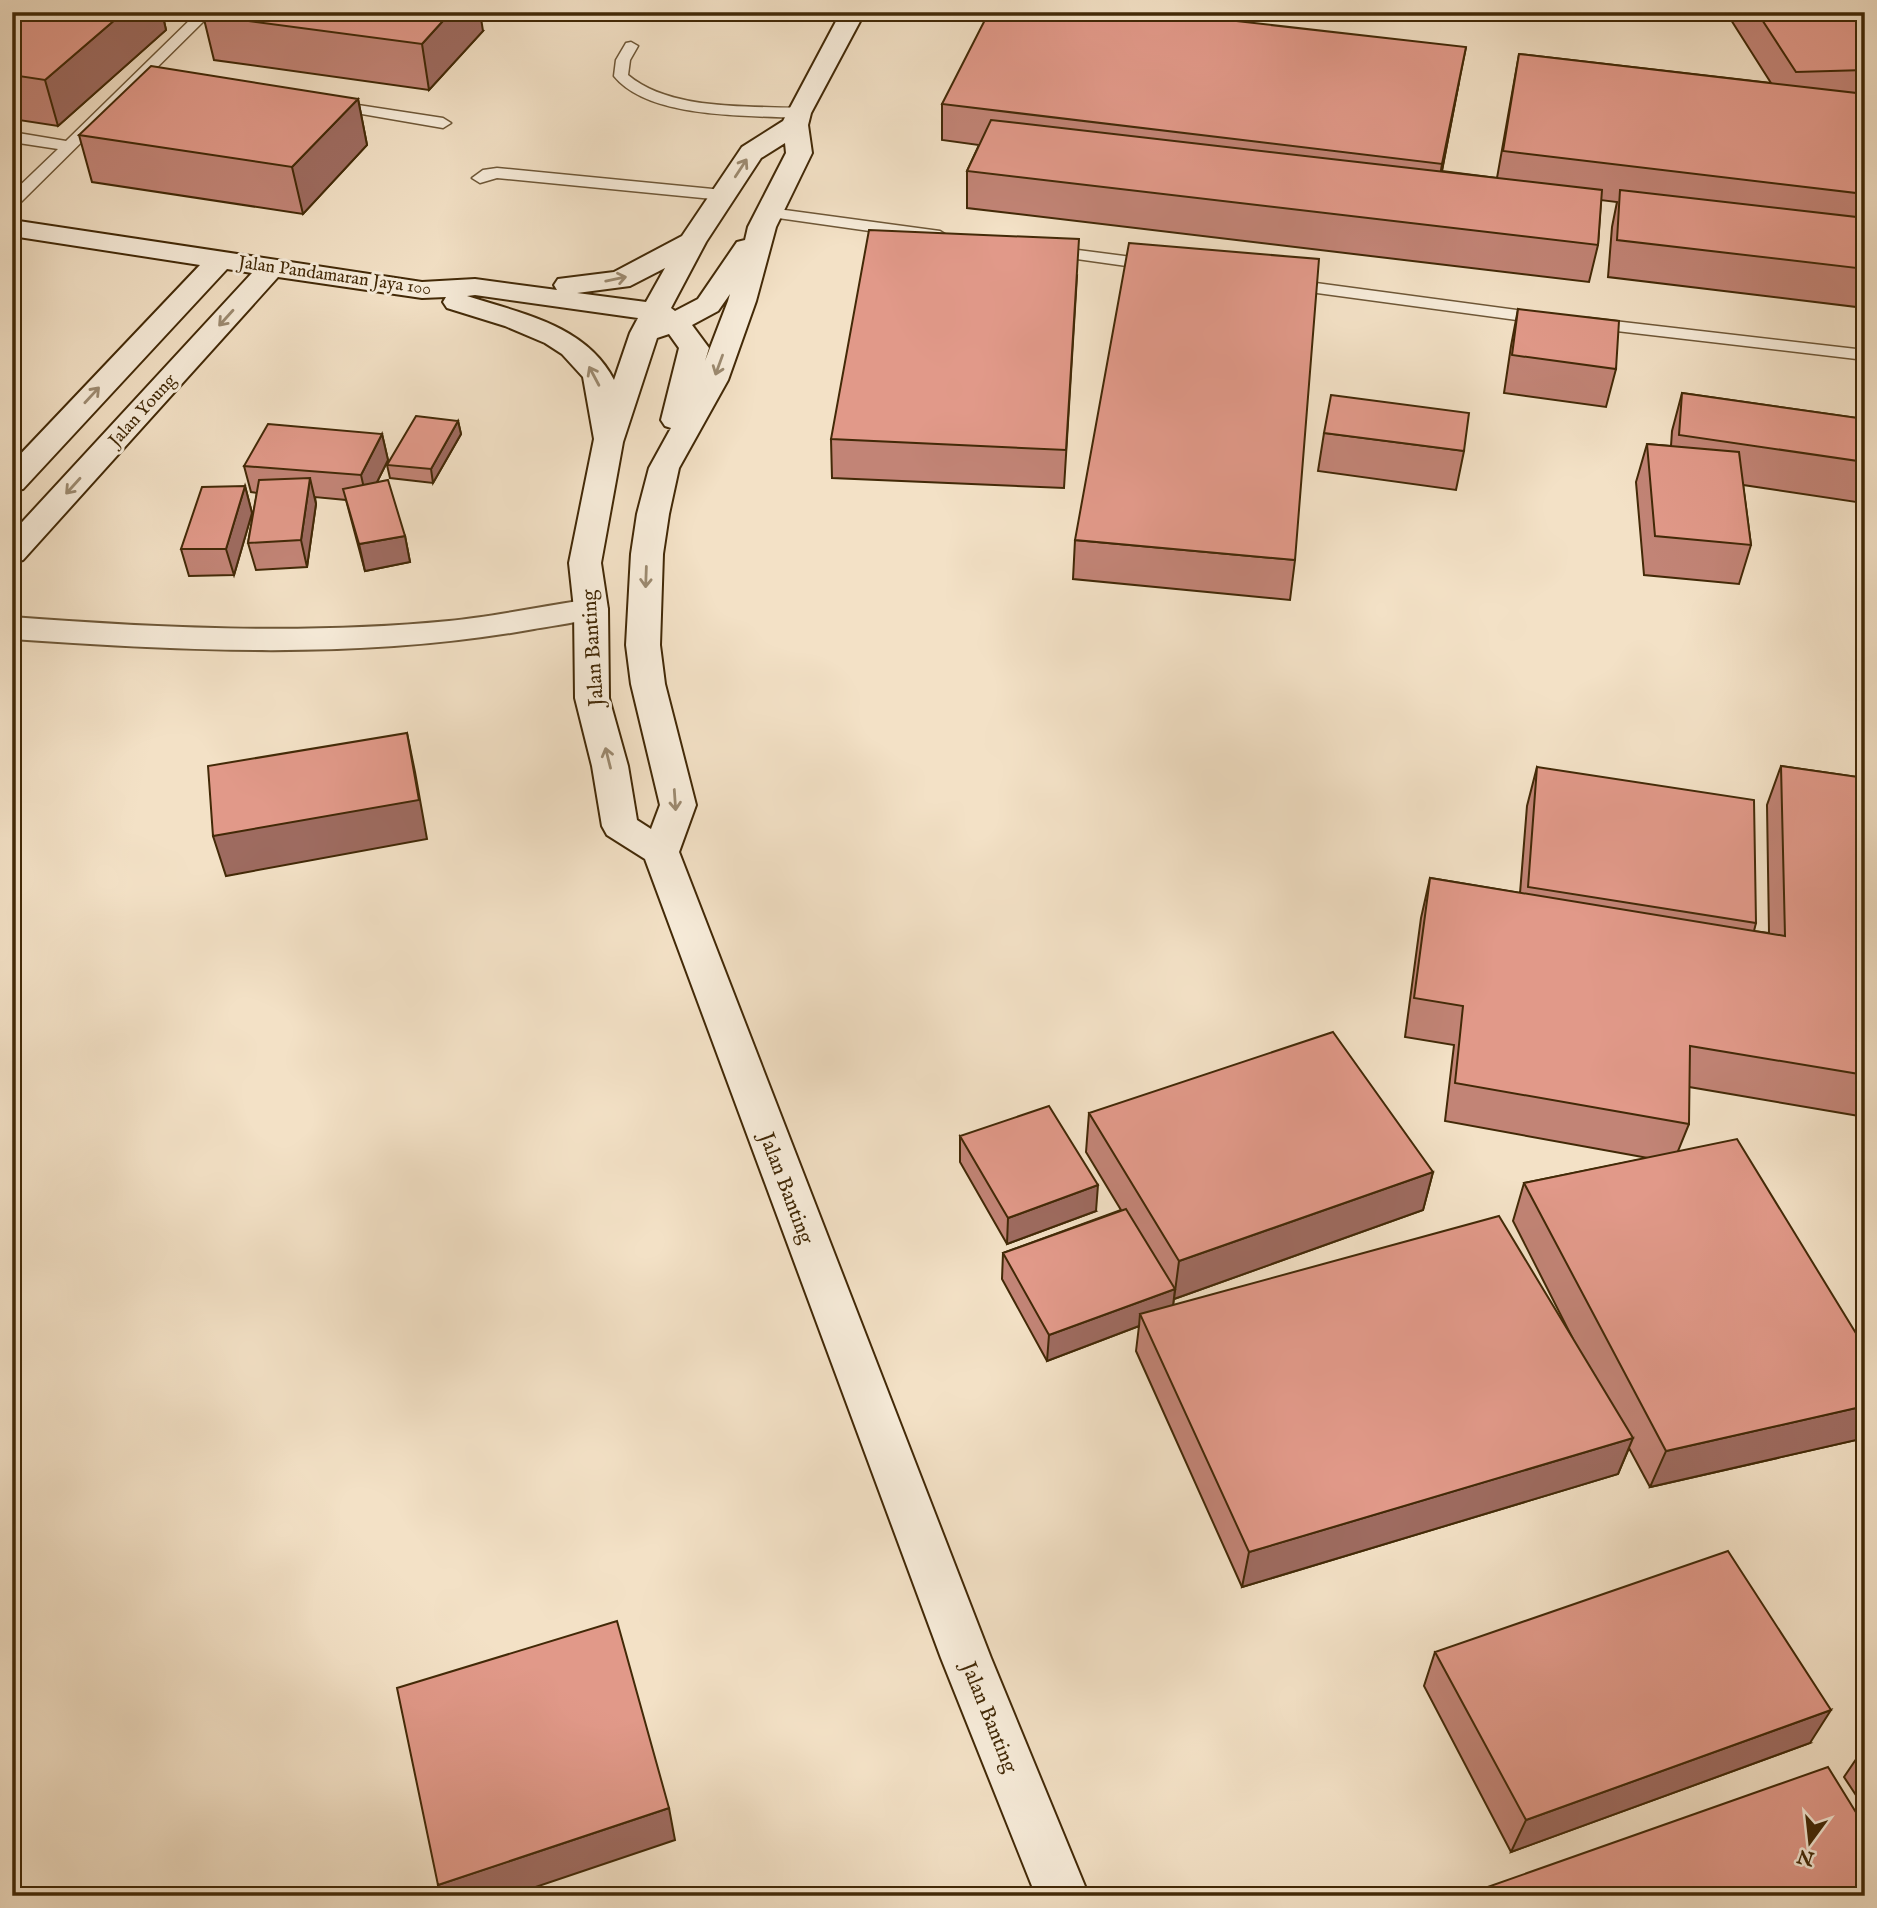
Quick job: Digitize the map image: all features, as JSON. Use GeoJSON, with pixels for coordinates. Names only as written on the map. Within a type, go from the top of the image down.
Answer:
{"type":"FeatureCollection","features":[{"type":"Feature","properties":{"kind":"main road"},"geometry":{"type":"LineString","coordinates":[[608,442],[692,242],[751,153],[797,119],[853,12]]}},
{"type":"Feature","properties":{"kind":"main road"},"geometry":{"type":"LineString","coordinates":[[475,298],[659,322],[708,305],[766,220],[799,153],[797,119]]}},
{"type":"Feature","properties":{"kind":"main road"},"geometry":{"type":"LineString","coordinates":[[664,468],[713,380],[743,300],[766,220]]}},
{"type":"Feature","properties":{"kind":"main road","name":"Jalan Pandamaran Jaya 100"},"geometry":{"type":"LineString","coordinates":[[12,228],[475,298]]}},
{"type":"Feature","properties":{"kind":"main road"},"geometry":{"type":"LineString","coordinates":[[475,298],[620,280],[692,242]]}},
{"type":"Feature","properties":{"kind":"main road"},"geometry":{"type":"LineString","coordinates":[[12,482],[220,259]]}},
{"type":"Feature","properties":{"kind":"main road","name":"Jalan Young"},"geometry":{"type":"LineString","coordinates":[[12,553],[272,267]]}},
{"type":"Feature","properties":{"kind":"main road"},"geometry":{"type":"LineString","coordinates":[[475,298],[544,331],[578,352],[598,378],[608,442]]}},
{"type":"Feature","properties":{"kind":"main road"},"geometry":{"type":"LineString","coordinates":[[659,322],[694,348],[664,468],[647,554],[643,645],[648,684],[678,805],[661,852]]}},
{"type":"Feature","properties":{"kind":"main road","name":"Jalan Banting"},"geometry":{"type":"LineString","coordinates":[[608,442],[585,563],[591,609],[592,698],[610,766],[620,826],[661,852],[966,1658],[1063,1896]]}},
{"type":"Feature","properties":{"kind":"main road"},"geometry":{"type":"LineString","coordinates":[[12,628],[112,636],[333,637],[430,633],[591,609]]}},
{"type":"Feature","properties":{"kind":"lane"},"geometry":{"type":"LineString","coordinates":[[12,202],[69,146],[148,76],[206,12]]}},
{"type":"Feature","properties":{"kind":"lane"},"geometry":{"type":"LineString","coordinates":[[631,46],[622,60],[621,76],[639,92],[674,102],[797,119]]}},
{"type":"Feature","properties":{"kind":"lane"},"geometry":{"type":"LineString","coordinates":[[320,103],[443,123]]}},
{"type":"Feature","properties":{"kind":"lane"},"geometry":{"type":"LineString","coordinates":[[12,137],[69,146]]}},
{"type":"Feature","properties":{"kind":"lane"},"geometry":{"type":"LineString","coordinates":[[480,178],[489,173],[497,173],[723,195]]}},
{"type":"Feature","properties":{"kind":"lane"},"geometry":{"type":"LineString","coordinates":[[766,220],[950,237]]}},
{"type":"Feature","properties":{"kind":"lane"},"geometry":{"type":"LineString","coordinates":[[1034,249],[1172,268]]}},
{"type":"Feature","properties":{"kind":"lane"},"geometry":{"type":"LineString","coordinates":[[1269,281],[1564,321],[1865,355]]}},
{"type":"Feature","properties":{"kind":"building"},"geometry":{"type":"Polygon","coordinates":[[[12,12],[124,12],[45,80],[12,75],[12,12]]]}},
{"type":"Feature","properties":{"kind":"building"},"geometry":{"type":"Polygon","coordinates":[[[206,12],[451,12],[422,44],[203,15],[206,12]]]}},
{"type":"Feature","properties":{"kind":"building"},"geometry":{"type":"Polygon","coordinates":[[[989,12],[1156,12],[1466,47],[1442,164],[942,104],[989,12]]]}},
{"type":"Feature","properties":{"kind":"building"},"geometry":{"type":"Polygon","coordinates":[[[1757,12],[1865,12],[1865,70],[1796,72],[1757,12]]]}},
{"type":"Feature","properties":{"kind":"building"},"geometry":{"type":"Polygon","coordinates":[[[1519,54],[1865,94],[1865,194],[1503,151],[1519,54]]]}},
{"type":"Feature","properties":{"kind":"building"},"geometry":{"type":"Polygon","coordinates":[[[151,66],[358,99],[292,167],[79,135],[151,66]]]}},
{"type":"Feature","properties":{"kind":"building"},"geometry":{"type":"Polygon","coordinates":[[[991,120],[1602,190],[1598,245],[967,171],[991,120]]]}},
{"type":"Feature","properties":{"kind":"building"},"geometry":{"type":"Polygon","coordinates":[[[1620,190],[1865,218],[1865,269],[1617,240],[1620,190]]]}},
{"type":"Feature","properties":{"kind":"building"},"geometry":{"type":"Polygon","coordinates":[[[869,230],[1079,239],[1066,450],[831,439],[869,230]]]}},
{"type":"Feature","properties":{"kind":"building"},"geometry":{"type":"Polygon","coordinates":[[[1129,243],[1319,259],[1295,560],[1075,540],[1129,243]]]}},
{"type":"Feature","properties":{"kind":"building"},"geometry":{"type":"Polygon","coordinates":[[[1518,309],[1619,321],[1616,369],[1512,355],[1518,309]]]}},
{"type":"Feature","properties":{"kind":"building"},"geometry":{"type":"Polygon","coordinates":[[[1682,393],[1865,419],[1865,462],[1679,435],[1682,393]]]}},
{"type":"Feature","properties":{"kind":"building"},"geometry":{"type":"Polygon","coordinates":[[[1331,395],[1469,413],[1464,451],[1324,433],[1331,395]]]}},
{"type":"Feature","properties":{"kind":"building"},"geometry":{"type":"Polygon","coordinates":[[[416,416],[458,421],[431,469],[387,465],[416,416]]]}},
{"type":"Feature","properties":{"kind":"building"},"geometry":{"type":"Polygon","coordinates":[[[268,424],[382,434],[361,475],[244,466],[268,424]]]}},
{"type":"Feature","properties":{"kind":"building"},"geometry":{"type":"Polygon","coordinates":[[[1647,444],[1739,452],[1751,545],[1655,536],[1647,444]]]}},
{"type":"Feature","properties":{"kind":"building"},"geometry":{"type":"Polygon","coordinates":[[[310,478],[301,540],[248,543],[259,480],[310,478]]]}},
{"type":"Feature","properties":{"kind":"building"},"geometry":{"type":"Polygon","coordinates":[[[388,480],[405,536],[359,544],[343,489],[388,480]]]}},
{"type":"Feature","properties":{"kind":"building"},"geometry":{"type":"Polygon","coordinates":[[[245,486],[226,549],[181,549],[202,487],[245,486]]]}},
{"type":"Feature","properties":{"kind":"building"},"geometry":{"type":"Polygon","coordinates":[[[407,733],[419,800],[213,836],[208,766],[407,733]]]}},
{"type":"Feature","properties":{"kind":"building"},"geometry":{"type":"Polygon","coordinates":[[[1781,766],[1865,778],[1865,1075],[1690,1046],[1689,1124],[1455,1083],[1463,1006],[1414,998],[1430,878],[1785,936],[1781,766]]]}},
{"type":"Feature","properties":{"kind":"building"},"geometry":{"type":"Polygon","coordinates":[[[1537,767],[1754,800],[1756,923],[1528,887],[1537,767]]]}},
{"type":"Feature","properties":{"kind":"building"},"geometry":{"type":"Polygon","coordinates":[[[1333,1032],[1433,1172],[1179,1261],[1089,1113],[1333,1032]]]}},
{"type":"Feature","properties":{"kind":"building"},"geometry":{"type":"Polygon","coordinates":[[[1049,1106],[1098,1185],[1008,1218],[960,1136],[1049,1106]]]}},
{"type":"Feature","properties":{"kind":"building"},"geometry":{"type":"Polygon","coordinates":[[[1737,1139],[1865,1348],[1865,1406],[1666,1451],[1524,1183],[1737,1139]]]}},
{"type":"Feature","properties":{"kind":"building"},"geometry":{"type":"Polygon","coordinates":[[[1126,1209],[1175,1289],[1049,1335],[1003,1253],[1126,1209]]]}},
{"type":"Feature","properties":{"kind":"building"},"geometry":{"type":"Polygon","coordinates":[[[1499,1216],[1633,1438],[1249,1552],[1140,1314],[1499,1216]]]}},
{"type":"Feature","properties":{"kind":"building"},"geometry":{"type":"Polygon","coordinates":[[[1728,1551],[1831,1710],[1526,1820],[1435,1652],[1728,1551]]]}},
{"type":"Feature","properties":{"kind":"building"},"geometry":{"type":"Polygon","coordinates":[[[617,1621],[669,1808],[438,1885],[397,1688],[617,1621]]]}},
{"type":"Feature","properties":{"kind":"building"},"geometry":{"type":"Polygon","coordinates":[[[1828,1767],[1865,1827],[1865,1896],[1462,1896],[1828,1767]]]}}]}
